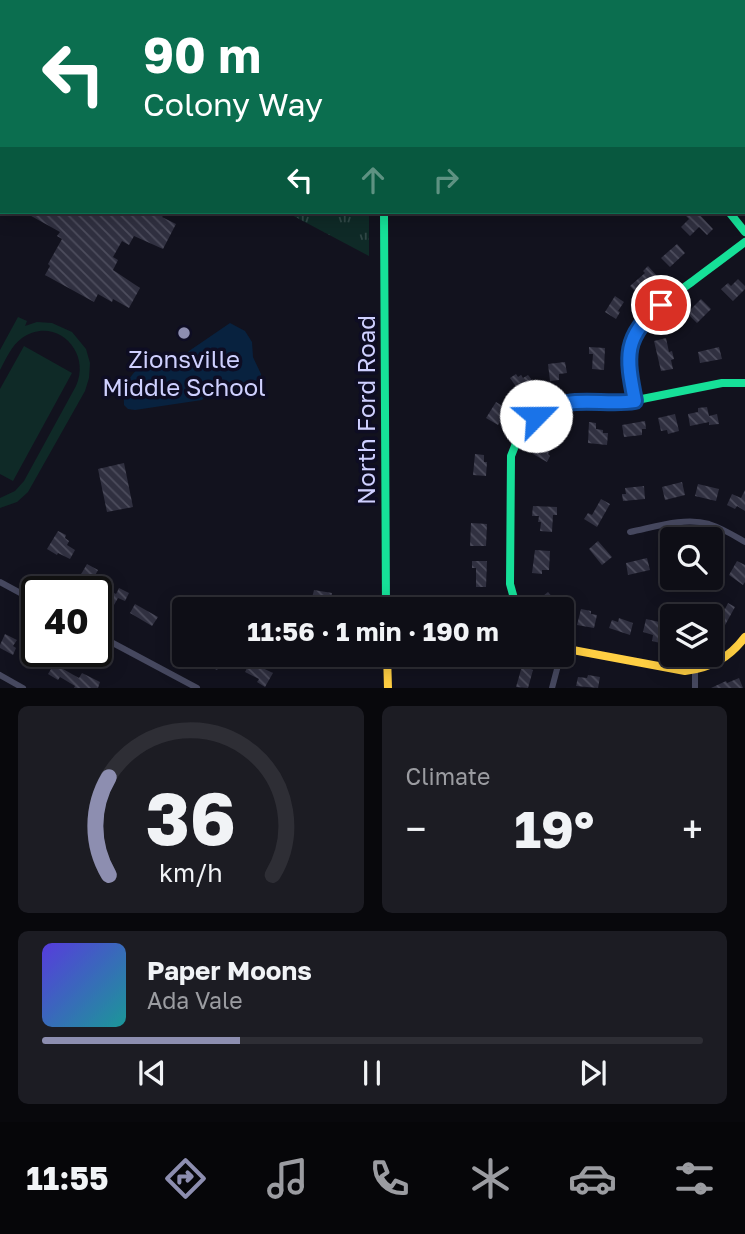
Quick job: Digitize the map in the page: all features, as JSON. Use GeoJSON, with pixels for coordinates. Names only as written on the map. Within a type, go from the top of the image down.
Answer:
{"type":"FeatureCollection","features":[{"type":"Feature","properties":{"kind":"street","name":"North Ford Road"},"geometry":{"type":"LineString","coordinates":[[384,214],[386,597]]}},
{"type":"Feature","properties":{"kind":"street"},"geometry":{"type":"LineString","coordinates":[[731,214],[745,232]]}},
{"type":"Feature","properties":{"kind":"street"},"geometry":{"type":"LineString","coordinates":[[635,401],[628,361],[635,334],[661,305],[745,242]]}},
{"type":"Feature","properties":{"kind":"street"},"geometry":{"type":"LineString","coordinates":[[514,597],[510,584],[510,467],[511,456],[519,436],[529,422],[536,416],[569,402],[635,401],[722,383],[745,383]]}},
{"type":"Feature","properties":{"kind":"street"},"geometry":{"type":"LineString","coordinates":[[630,532],[680,522],[698,522],[722,529],[745,542]]}},
{"type":"Feature","properties":{"kind":"street"},"geometry":{"type":"LineString","coordinates":[[0,582],[21,593]]}},
{"type":"Feature","properties":{"kind":"street"},"geometry":{"type":"LineString","coordinates":[[574,652],[674,670],[695,671],[715,665],[734,651],[745,637]]}},
{"type":"Feature","properties":{"kind":"street"},"geometry":{"type":"LineString","coordinates":[[112,643],[197,688]]}},
{"type":"Feature","properties":{"kind":"street"},"geometry":{"type":"LineString","coordinates":[[387,667],[387,688]]}},
{"type":"Feature","properties":{"kind":"street"},"geometry":{"type":"LineString","coordinates":[[552,688],[558,667]]}},
{"type":"Feature","properties":{"kind":"street"},"geometry":{"type":"LineString","coordinates":[[695,671],[695,688]]}},
{"type":"Feature","properties":{"kind":"street"},"geometry":{"type":"LineString","coordinates":[[0,675],[23,688]]}},
{"type":"Feature","properties":{"kind":"green space"},"geometry":{"type":"Polygon","coordinates":[[[290,214],[369,214],[369,256],[290,214]]]}},
{"type":"Feature","properties":{"kind":"green space"},"geometry":{"type":"Polygon","coordinates":[[[18,317],[27,321],[25,326],[37,322],[52,323],[72,332],[86,349],[90,363],[89,378],[85,391],[28,492],[17,502],[0,508],[0,498],[15,491],[24,481],[76,386],[80,373],[75,349],[58,334],[47,331],[34,332],[18,341],[0,370],[0,350],[18,317]]]}},
{"type":"Feature","properties":{"kind":"green space"},"geometry":{"type":"Polygon","coordinates":[[[24,346],[72,373],[13,481],[0,474],[0,389],[24,346]]]}},
{"type":"Feature","properties":{"kind":"water"},"geometry":{"type":"Polygon","coordinates":[[[230,323],[245,331],[252,342],[253,357],[261,374],[261,386],[251,392],[237,392],[217,383],[202,400],[135,410],[124,405],[125,388],[131,377],[145,364],[157,361],[174,367],[189,351],[230,323]]]}},
{"type":"Feature","properties":{"kind":"building"},"geometry":{"type":"Polygon","coordinates":[[[28,214],[164,214],[162,217],[176,224],[163,249],[134,236],[129,245],[122,241],[113,257],[118,260],[113,270],[140,288],[129,308],[98,294],[94,302],[45,275],[62,239],[57,236],[60,232],[28,214]]]}},
{"type":"Feature","properties":{"kind":"building"},"geometry":{"type":"Polygon","coordinates":[[[699,214],[713,229],[707,235],[699,227],[690,236],[681,227],[689,219],[685,215],[699,214]]]}},
{"type":"Feature","properties":{"kind":"building"},"geometry":{"type":"Polygon","coordinates":[[[677,244],[685,253],[670,267],[661,258],[677,244]]]}},
{"type":"Feature","properties":{"kind":"building"},"geometry":{"type":"Polygon","coordinates":[[[648,266],[658,277],[638,294],[630,286],[645,273],[643,271],[648,266]]]}},
{"type":"Feature","properties":{"kind":"building"},"geometry":{"type":"Polygon","coordinates":[[[738,279],[745,289],[733,301],[721,289],[728,283],[731,286],[738,279]]]}},
{"type":"Feature","properties":{"kind":"building"},"geometry":{"type":"Polygon","coordinates":[[[615,296],[624,302],[616,319],[605,312],[615,296]]]}},
{"type":"Feature","properties":{"kind":"building"},"geometry":{"type":"Polygon","coordinates":[[[701,299],[711,309],[697,323],[687,313],[701,299]]]}},
{"type":"Feature","properties":{"kind":"building"},"geometry":{"type":"Polygon","coordinates":[[[666,338],[669,352],[672,351],[674,359],[671,360],[673,369],[661,371],[654,341],[666,338]]]}},
{"type":"Feature","properties":{"kind":"building"},"geometry":{"type":"Polygon","coordinates":[[[589,347],[605,348],[604,370],[592,369],[593,354],[589,354],[589,347]]]}},
{"type":"Feature","properties":{"kind":"building"},"geometry":{"type":"Polygon","coordinates":[[[719,347],[722,359],[700,363],[698,352],[719,347]]]}},
{"type":"Feature","properties":{"kind":"building"},"geometry":{"type":"Polygon","coordinates":[[[565,362],[567,373],[559,374],[559,380],[550,381],[548,364],[565,362]]]}},
{"type":"Feature","properties":{"kind":"building"},"geometry":{"type":"Polygon","coordinates":[[[516,374],[523,378],[528,375],[536,385],[518,397],[513,391],[517,388],[510,378],[516,374]]]}},
{"type":"Feature","properties":{"kind":"building"},"geometry":{"type":"Polygon","coordinates":[[[496,402],[506,408],[498,425],[486,418],[496,402]]]}},
{"type":"Feature","properties":{"kind":"building"},"geometry":{"type":"Polygon","coordinates":[[[707,407],[709,416],[717,414],[719,424],[709,425],[709,422],[690,426],[688,414],[698,412],[698,408],[707,407]]]}},
{"type":"Feature","properties":{"kind":"building"},"geometry":{"type":"Polygon","coordinates":[[[675,414],[679,431],[668,434],[667,430],[661,431],[658,418],[675,414]]]}},
{"type":"Feature","properties":{"kind":"building"},"geometry":{"type":"Polygon","coordinates":[[[645,421],[646,429],[642,429],[642,435],[624,437],[622,425],[645,421]]]}},
{"type":"Feature","properties":{"kind":"building"},"geometry":{"type":"Polygon","coordinates":[[[589,422],[596,423],[596,429],[608,433],[607,445],[588,443],[589,422]]]}},
{"type":"Feature","properties":{"kind":"building"},"geometry":{"type":"Polygon","coordinates":[[[546,433],[557,439],[548,454],[550,456],[547,462],[533,454],[546,433]]]}},
{"type":"Feature","properties":{"kind":"building"},"geometry":{"type":"Polygon","coordinates":[[[475,454],[484,455],[484,462],[487,462],[486,476],[473,475],[475,454]]]}},
{"type":"Feature","properties":{"kind":"building"},"geometry":{"type":"Polygon","coordinates":[[[124,463],[133,507],[107,512],[98,469],[124,463]]]}},
{"type":"Feature","properties":{"kind":"building"},"geometry":{"type":"Polygon","coordinates":[[[682,482],[685,495],[665,500],[662,487],[682,482]]]}},
{"type":"Feature","properties":{"kind":"building"},"geometry":{"type":"Polygon","coordinates":[[[698,484],[719,489],[716,501],[695,496],[698,484]]]}},
{"type":"Feature","properties":{"kind":"building"},"geometry":{"type":"Polygon","coordinates":[[[644,486],[645,499],[623,501],[625,488],[644,486]]]}},
{"type":"Feature","properties":{"kind":"building"},"geometry":{"type":"Polygon","coordinates":[[[745,490],[745,511],[737,506],[735,509],[727,505],[732,494],[741,498],[745,490]]]}},
{"type":"Feature","properties":{"kind":"building"},"geometry":{"type":"Polygon","coordinates":[[[601,499],[610,504],[597,527],[584,519],[588,513],[592,515],[601,499]]]}},
{"type":"Feature","properties":{"kind":"building"},"geometry":{"type":"Polygon","coordinates":[[[533,506],[557,507],[557,515],[553,515],[552,532],[540,531],[539,516],[532,516],[533,506]]]}},
{"type":"Feature","properties":{"kind":"building"},"geometry":{"type":"Polygon","coordinates":[[[471,523],[487,524],[486,546],[470,546],[471,523]]]}},
{"type":"Feature","properties":{"kind":"building"},"geometry":{"type":"Polygon","coordinates":[[[58,531],[66,535],[65,538],[69,541],[67,545],[75,550],[70,559],[47,549],[58,531]]]}},
{"type":"Feature","properties":{"kind":"building"},"geometry":{"type":"Polygon","coordinates":[[[598,541],[612,557],[602,565],[589,549],[598,541]]]}},
{"type":"Feature","properties":{"kind":"building"},"geometry":{"type":"Polygon","coordinates":[[[535,550],[550,551],[549,570],[542,570],[542,574],[532,573],[535,550]]]}},
{"type":"Feature","properties":{"kind":"building"},"geometry":{"type":"Polygon","coordinates":[[[647,558],[650,570],[628,575],[626,563],[647,558]]]}},
{"type":"Feature","properties":{"kind":"building"},"geometry":{"type":"Polygon","coordinates":[[[472,561],[487,561],[486,587],[476,587],[476,568],[472,568],[472,561]]]}},
{"type":"Feature","properties":{"kind":"building"},"geometry":{"type":"Polygon","coordinates":[[[737,561],[745,565],[743,585],[729,575],[737,561]]]}},
{"type":"Feature","properties":{"kind":"building"},"geometry":{"type":"Polygon","coordinates":[[[87,564],[98,570],[95,576],[80,576],[87,564]]]}},
{"type":"Feature","properties":{"kind":"building"},"geometry":{"type":"Polygon","coordinates":[[[119,588],[129,593],[125,601],[118,598],[114,605],[112,592],[116,594],[119,588]]]}},
{"type":"Feature","properties":{"kind":"building"},"geometry":{"type":"Polygon","coordinates":[[[314,590],[332,593],[331,597],[312,597],[314,590]]]}},
{"type":"Feature","properties":{"kind":"building"},"geometry":{"type":"Polygon","coordinates":[[[728,603],[735,607],[724,627],[723,608],[725,609],[728,603]]]}},
{"type":"Feature","properties":{"kind":"building"},"geometry":{"type":"Polygon","coordinates":[[[135,604],[158,617],[152,626],[130,613],[135,604]]]}},
{"type":"Feature","properties":{"kind":"building"},"geometry":{"type":"Polygon","coordinates":[[[581,609],[597,615],[594,628],[577,625],[581,609]]]}},
{"type":"Feature","properties":{"kind":"building"},"geometry":{"type":"Polygon","coordinates":[[[619,618],[633,623],[630,635],[609,628],[612,620],[618,622],[619,618]]]}},
{"type":"Feature","properties":{"kind":"building"},"geometry":{"type":"Polygon","coordinates":[[[646,619],[660,622],[660,643],[652,641],[653,635],[643,632],[646,619]]]}},
{"type":"Feature","properties":{"kind":"building"},"geometry":{"type":"Polygon","coordinates":[[[5,634],[17,640],[13,646],[16,648],[13,655],[0,648],[5,634]]]}},
{"type":"Feature","properties":{"kind":"building"},"geometry":{"type":"Polygon","coordinates":[[[52,667],[59,667],[79,678],[82,673],[100,682],[98,688],[74,688],[75,686],[60,677],[58,680],[48,674],[52,667]]]}},
{"type":"Feature","properties":{"kind":"building"},"geometry":{"type":"Polygon","coordinates":[[[248,667],[260,667],[273,673],[265,687],[257,682],[259,679],[245,672],[248,667]]]}},
{"type":"Feature","properties":{"kind":"building"},"geometry":{"type":"Polygon","coordinates":[[[522,667],[533,670],[528,688],[516,687],[522,667]]]}},
{"type":"Feature","properties":{"kind":"building"},"geometry":{"type":"Polygon","coordinates":[[[588,675],[600,677],[598,688],[576,686],[578,677],[587,678],[588,675]]]}},
{"type":"Feature","properties":{"kind":"building"},"geometry":{"type":"Polygon","coordinates":[[[739,678],[743,688],[711,688],[726,681],[727,683],[739,678]]]}},
{"type":"Feature","properties":{"kind":"traffic: fast"},"geometry":{"type":"LineString","coordinates":[[384,214],[386,597]]}},
{"type":"Feature","properties":{"kind":"traffic: fast"},"geometry":{"type":"LineString","coordinates":[[731,214],[745,232]]}},
{"type":"Feature","properties":{"kind":"traffic: fast"},"geometry":{"type":"LineString","coordinates":[[635,401],[629,360],[640,326],[665,302],[745,242]]}},
{"type":"Feature","properties":{"kind":"traffic: fast"},"geometry":{"type":"LineString","coordinates":[[514,597],[510,584],[511,456],[519,436],[529,422],[543,412],[569,402],[622,403],[722,383],[745,383]]}},
{"type":"Feature","properties":{"kind":"traffic: slow"},"geometry":{"type":"LineString","coordinates":[[574,650],[685,671],[719,661],[733,651],[745,637]]}},
{"type":"Feature","properties":{"kind":"traffic: slow"},"geometry":{"type":"LineString","coordinates":[[387,667],[388,688]]}},
{"type":"Feature","properties":{"kind":"place","name":"Zionsville Middle School"},"geometry":{"type":"Point","coordinates":[184,333]}},
{"type":"Feature","properties":{"kind":"route"},"geometry":{"type":"LineString","coordinates":[[536,416],[569,402],[635,401],[628,369],[631,344],[642,324],[661,305]]}}]}
